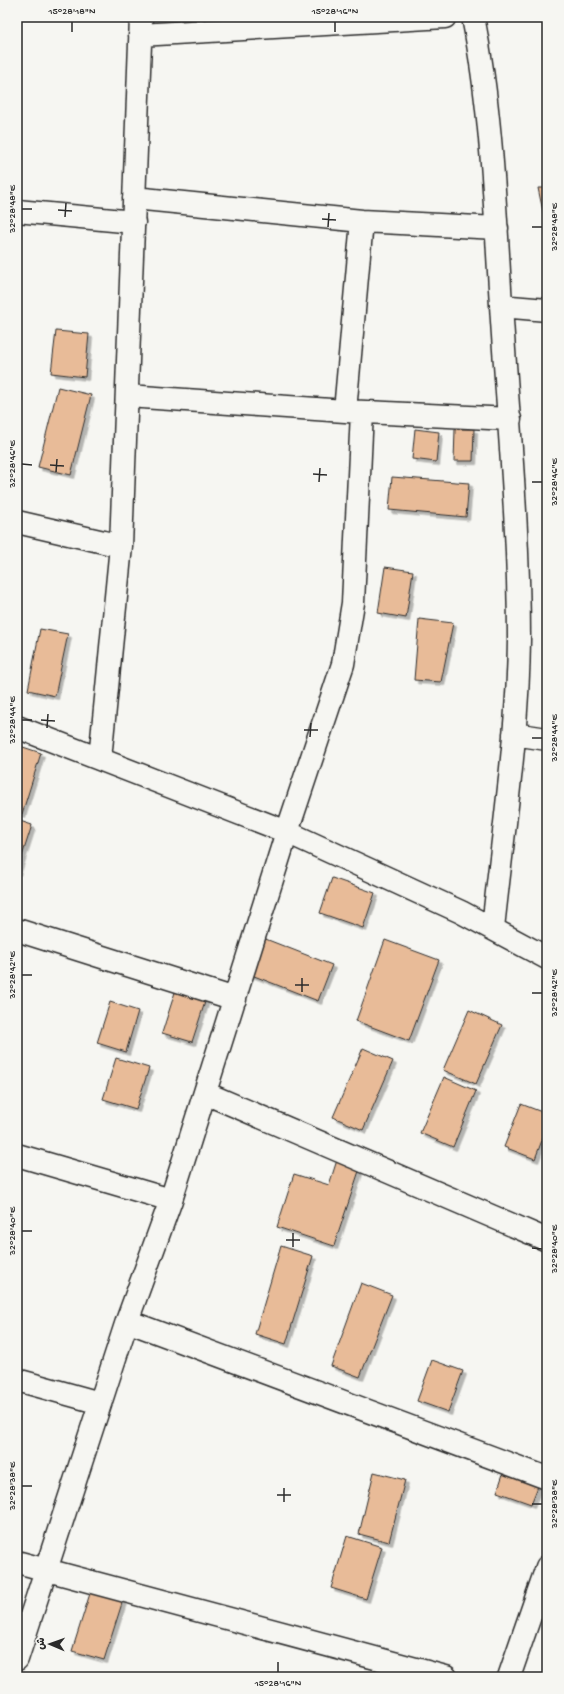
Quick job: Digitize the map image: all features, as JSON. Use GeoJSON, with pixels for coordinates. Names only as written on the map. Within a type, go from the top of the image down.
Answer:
{"type":"FeatureCollection","features":[{"type":"Feature","properties":{"kind":"street"},"geometry":{"type":"LineString","coordinates":[[100,759],[121,546],[128,396],[140,26],[445,17]]}},
{"type":"Feature","properties":{"kind":"street"},"geometry":{"type":"LineString","coordinates":[[473,17],[482,64],[497,228],[501,306],[510,420],[517,554],[519,641],[514,734],[492,928]]}},
{"type":"Feature","properties":{"kind":"street"},"geometry":{"type":"LineString","coordinates":[[134,198],[362,221],[497,228]]}},
{"type":"Feature","properties":{"kind":"street"},"geometry":{"type":"LineString","coordinates":[[17,211],[134,222]]}},
{"type":"Feature","properties":{"kind":"street"},"geometry":{"type":"LineString","coordinates":[[17,1659],[127,1321],[171,1200],[287,832],[343,664],[353,603],[353,411],[362,221]]}},
{"type":"Feature","properties":{"kind":"street"},"geometry":{"type":"LineString","coordinates":[[501,306],[547,310]]}},
{"type":"Feature","properties":{"kind":"street"},"geometry":{"type":"LineString","coordinates":[[128,396],[510,420]]}},
{"type":"Feature","properties":{"kind":"street"},"geometry":{"type":"LineString","coordinates":[[17,522],[121,546]]}},
{"type":"Feature","properties":{"kind":"street"},"geometry":{"type":"LineString","coordinates":[[17,727],[287,832],[492,928],[547,958]]}},
{"type":"Feature","properties":{"kind":"street"},"geometry":{"type":"LineString","coordinates":[[514,734],[547,739]]}},
{"type":"Feature","properties":{"kind":"street"},"geometry":{"type":"LineString","coordinates":[[17,930],[235,999]]}},
{"type":"Feature","properties":{"kind":"street"},"geometry":{"type":"LineString","coordinates":[[205,1093],[547,1240]]}},
{"type":"Feature","properties":{"kind":"street"},"geometry":{"type":"LineString","coordinates":[[17,1155],[171,1200]]}},
{"type":"Feature","properties":{"kind":"street"},"geometry":{"type":"LineString","coordinates":[[127,1321],[547,1478]]}},
{"type":"Feature","properties":{"kind":"street"},"geometry":{"type":"LineString","coordinates":[[17,1380],[100,1403]]}},
{"type":"Feature","properties":{"kind":"street"},"geometry":{"type":"LineString","coordinates":[[17,1562],[446,1677]]}},
{"type":"Feature","properties":{"kind":"street"},"geometry":{"type":"LineString","coordinates":[[509,1677],[547,1567]]}},
{"type":"Feature","properties":{"kind":"building"},"geometry":{"type":"Polygon","coordinates":[[[538,188],[547,188],[547,230],[538,188]]]}},
{"type":"Feature","properties":{"kind":"building"},"geometry":{"type":"Polygon","coordinates":[[[56,331],[89,334],[85,377],[51,373],[56,331]]]}},
{"type":"Feature","properties":{"kind":"building"},"geometry":{"type":"Polygon","coordinates":[[[58,387],[91,395],[71,475],[38,467],[58,387]]]}},
{"type":"Feature","properties":{"kind":"building"},"geometry":{"type":"Polygon","coordinates":[[[415,429],[439,432],[436,462],[412,459],[415,429]]]}},
{"type":"Feature","properties":{"kind":"building"},"geometry":{"type":"Polygon","coordinates":[[[455,429],[474,429],[473,461],[454,461],[455,429]]]}},
{"type":"Feature","properties":{"kind":"building"},"geometry":{"type":"Polygon","coordinates":[[[392,477],[469,483],[466,517],[389,510],[392,477]]]}},
{"type":"Feature","properties":{"kind":"building"},"geometry":{"type":"Polygon","coordinates":[[[385,567],[413,571],[406,618],[378,613],[385,567]]]}},
{"type":"Feature","properties":{"kind":"building"},"geometry":{"type":"Polygon","coordinates":[[[419,619],[453,623],[441,682],[414,680],[419,619]]]}},
{"type":"Feature","properties":{"kind":"building"},"geometry":{"type":"Polygon","coordinates":[[[40,629],[68,634],[55,696],[28,690],[40,629]]]}},
{"type":"Feature","properties":{"kind":"building"},"geometry":{"type":"Polygon","coordinates":[[[17,745],[41,753],[22,814],[17,813],[17,745]]]}},
{"type":"Feature","properties":{"kind":"building"},"geometry":{"type":"Polygon","coordinates":[[[17,820],[32,825],[17,872],[17,820]]]}},
{"type":"Feature","properties":{"kind":"building"},"geometry":{"type":"Polygon","coordinates":[[[332,878],[375,893],[363,928],[320,913],[332,878]]]}},
{"type":"Feature","properties":{"kind":"building"},"geometry":{"type":"Polygon","coordinates":[[[263,938],[332,965],[318,1001],[249,974],[263,938]]]}},
{"type":"Feature","properties":{"kind":"building"},"geometry":{"type":"Polygon","coordinates":[[[385,940],[439,960],[409,1041],[356,1021],[385,940]]]}},
{"type":"Feature","properties":{"kind":"building"},"geometry":{"type":"Polygon","coordinates":[[[177,986],[207,996],[192,1042],[162,1033],[177,986]]]}},
{"type":"Feature","properties":{"kind":"building"},"geometry":{"type":"Polygon","coordinates":[[[110,1002],[138,1011],[126,1052],[97,1043],[110,1002]]]}},
{"type":"Feature","properties":{"kind":"building"},"geometry":{"type":"Polygon","coordinates":[[[469,1010],[502,1025],[476,1084],[443,1070],[469,1010]]]}},
{"type":"Feature","properties":{"kind":"building"},"geometry":{"type":"Polygon","coordinates":[[[363,1048],[393,1061],[363,1130],[333,1117],[363,1048]]]}},
{"type":"Feature","properties":{"kind":"building"},"geometry":{"type":"Polygon","coordinates":[[[116,1058],[149,1068],[136,1109],[103,1099],[116,1058]]]}},
{"type":"Feature","properties":{"kind":"building"},"geometry":{"type":"Polygon","coordinates":[[[444,1077],[476,1091],[453,1147],[420,1133],[444,1077]]]}},
{"type":"Feature","properties":{"kind":"building"},"geometry":{"type":"Polygon","coordinates":[[[521,1104],[547,1114],[547,1127],[535,1159],[504,1147],[521,1104]]]}},
{"type":"Feature","properties":{"kind":"building"},"geometry":{"type":"Polygon","coordinates":[[[338,1157],[361,1165],[334,1246],[277,1227],[294,1174],[329,1185],[338,1157]]]}},
{"type":"Feature","properties":{"kind":"building"},"geometry":{"type":"Polygon","coordinates":[[[281,1246],[313,1256],[286,1344],[255,1334],[281,1246]]]}},
{"type":"Feature","properties":{"kind":"building"},"geometry":{"type":"Polygon","coordinates":[[[361,1283],[392,1295],[360,1377],[331,1366],[361,1283]]]}},
{"type":"Feature","properties":{"kind":"building"},"geometry":{"type":"Polygon","coordinates":[[[432,1360],[463,1371],[448,1412],[417,1401],[432,1360]]]}},
{"type":"Feature","properties":{"kind":"building"},"geometry":{"type":"Polygon","coordinates":[[[504,1471],[539,1484],[531,1504],[497,1492],[504,1471]]]}},
{"type":"Feature","properties":{"kind":"building"},"geometry":{"type":"Polygon","coordinates":[[[374,1472],[405,1480],[389,1542],[359,1534],[374,1472]]]}},
{"type":"Feature","properties":{"kind":"building"},"geometry":{"type":"Polygon","coordinates":[[[347,1536],[382,1547],[366,1599],[331,1588],[347,1536]]]}},
{"type":"Feature","properties":{"kind":"building"},"geometry":{"type":"Polygon","coordinates":[[[92,1587],[124,1597],[104,1660],[72,1651],[92,1587]]]}}]}
